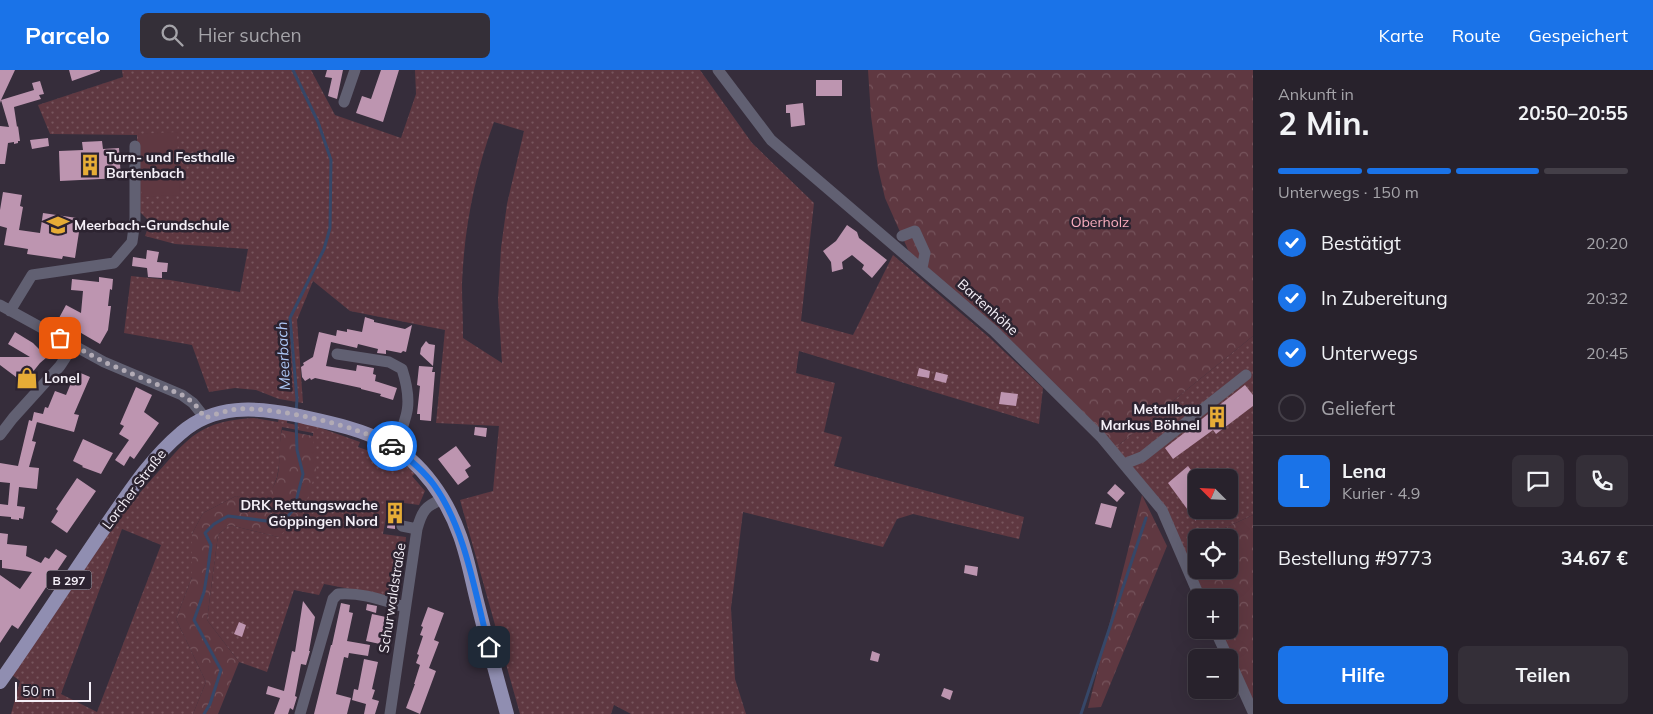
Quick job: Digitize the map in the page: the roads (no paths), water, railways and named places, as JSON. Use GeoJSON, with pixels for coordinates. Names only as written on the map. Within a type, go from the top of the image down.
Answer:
{"type":"FeatureCollection","features":[{"type":"Feature","properties":{"kind":"main road","name":"Lorcher Straße"},"geometry":{"type":"LineString","coordinates":[[0,682],[136,482],[151,463],[176,437],[190,426],[205,418],[224,411],[257,409],[312,419],[369,435],[394,448],[419,468],[433,484],[443,499],[460,536],[507,714]]}},
{"type":"Feature","properties":{"kind":"street"},"geometry":{"type":"LineString","coordinates":[[344,102],[355,70]]}},
{"type":"Feature","properties":{"kind":"street","name":"Bartenhöhe"},"geometry":{"type":"LineString","coordinates":[[718,70],[771,140],[994,331],[1101,437],[1162,510],[1196,589]]}},
{"type":"Feature","properties":{"kind":"street"},"geometry":{"type":"LineString","coordinates":[[135,146],[135,220],[132,242],[114,262],[32,275],[5,308],[104,362],[182,395],[194,403],[205,418]]}},
{"type":"Feature","properties":{"kind":"street"},"geometry":{"type":"LineString","coordinates":[[902,236],[915,231],[925,253],[922,268]]}},
{"type":"Feature","properties":{"kind":"street"},"geometry":{"type":"LineString","coordinates":[[0,435],[60,366],[73,346]]}},
{"type":"Feature","properties":{"kind":"street"},"geometry":{"type":"LineString","coordinates":[[337,354],[389,362],[402,370],[408,387],[409,400],[406,418],[394,448]]}},
{"type":"Feature","properties":{"kind":"street"},"geometry":{"type":"LineString","coordinates":[[1124,464],[1142,457],[1246,376]]}},
{"type":"Feature","properties":{"kind":"street","name":"Schurwaldstraße"},"geometry":{"type":"LineString","coordinates":[[390,714],[417,529],[420,517],[425,510],[431,504],[443,499]]}},
{"type":"Feature","properties":{"kind":"street"},"geometry":{"type":"LineString","coordinates":[[402,526],[417,529]]}},
{"type":"Feature","properties":{"kind":"street"},"geometry":{"type":"LineString","coordinates":[[300,714],[333,599],[338,594],[352,593],[405,607]]}},
{"type":"Feature","properties":{"kind":"street"},"geometry":{"type":"LineString","coordinates":[[1238,680],[1253,712]]}},
{"type":"Feature","properties":{"kind":"waterway","name":"Meerbach"},"geometry":{"type":"LineString","coordinates":[[293,70],[318,122],[331,160],[330,228],[324,249],[290,318],[297,399],[296,412]]}},
{"type":"Feature","properties":{"kind":"waterway","name":"Meerbach"},"geometry":{"type":"LineString","coordinates":[[204,714],[210,704],[221,670],[194,620],[204,592],[211,545],[205,533],[214,524],[228,516],[282,523],[294,509],[303,474],[297,450],[296,419]]}},
{"type":"Feature","properties":{"kind":"waterway"},"geometry":{"type":"LineString","coordinates":[[1081,714],[1146,518]]}},
{"type":"Feature","properties":{"kind":"place","name":"Turn- und Festhalle Bartenbach"},"geometry":{"type":"Point","coordinates":[90,165]}},
{"type":"Feature","properties":{"kind":"place","name":"Meerbach-Grundschule"},"geometry":{"type":"Point","coordinates":[58,225]}},
{"type":"Feature","properties":{"kind":"place","name":"Lonel"},"geometry":{"type":"Point","coordinates":[27,378]}},
{"type":"Feature","properties":{"kind":"place","name":"Metallbau Markus Böhnel"},"geometry":{"type":"Point","coordinates":[1217,417]}},
{"type":"Feature","properties":{"kind":"place","name":"DRK Rettungswache Göppingen Nord"},"geometry":{"type":"Point","coordinates":[395,513]}},
{"type":"Feature","properties":{"kind":"park label","name":"Oberholz"},"geometry":{"type":"Point","coordinates":[1100,222]}}]}
